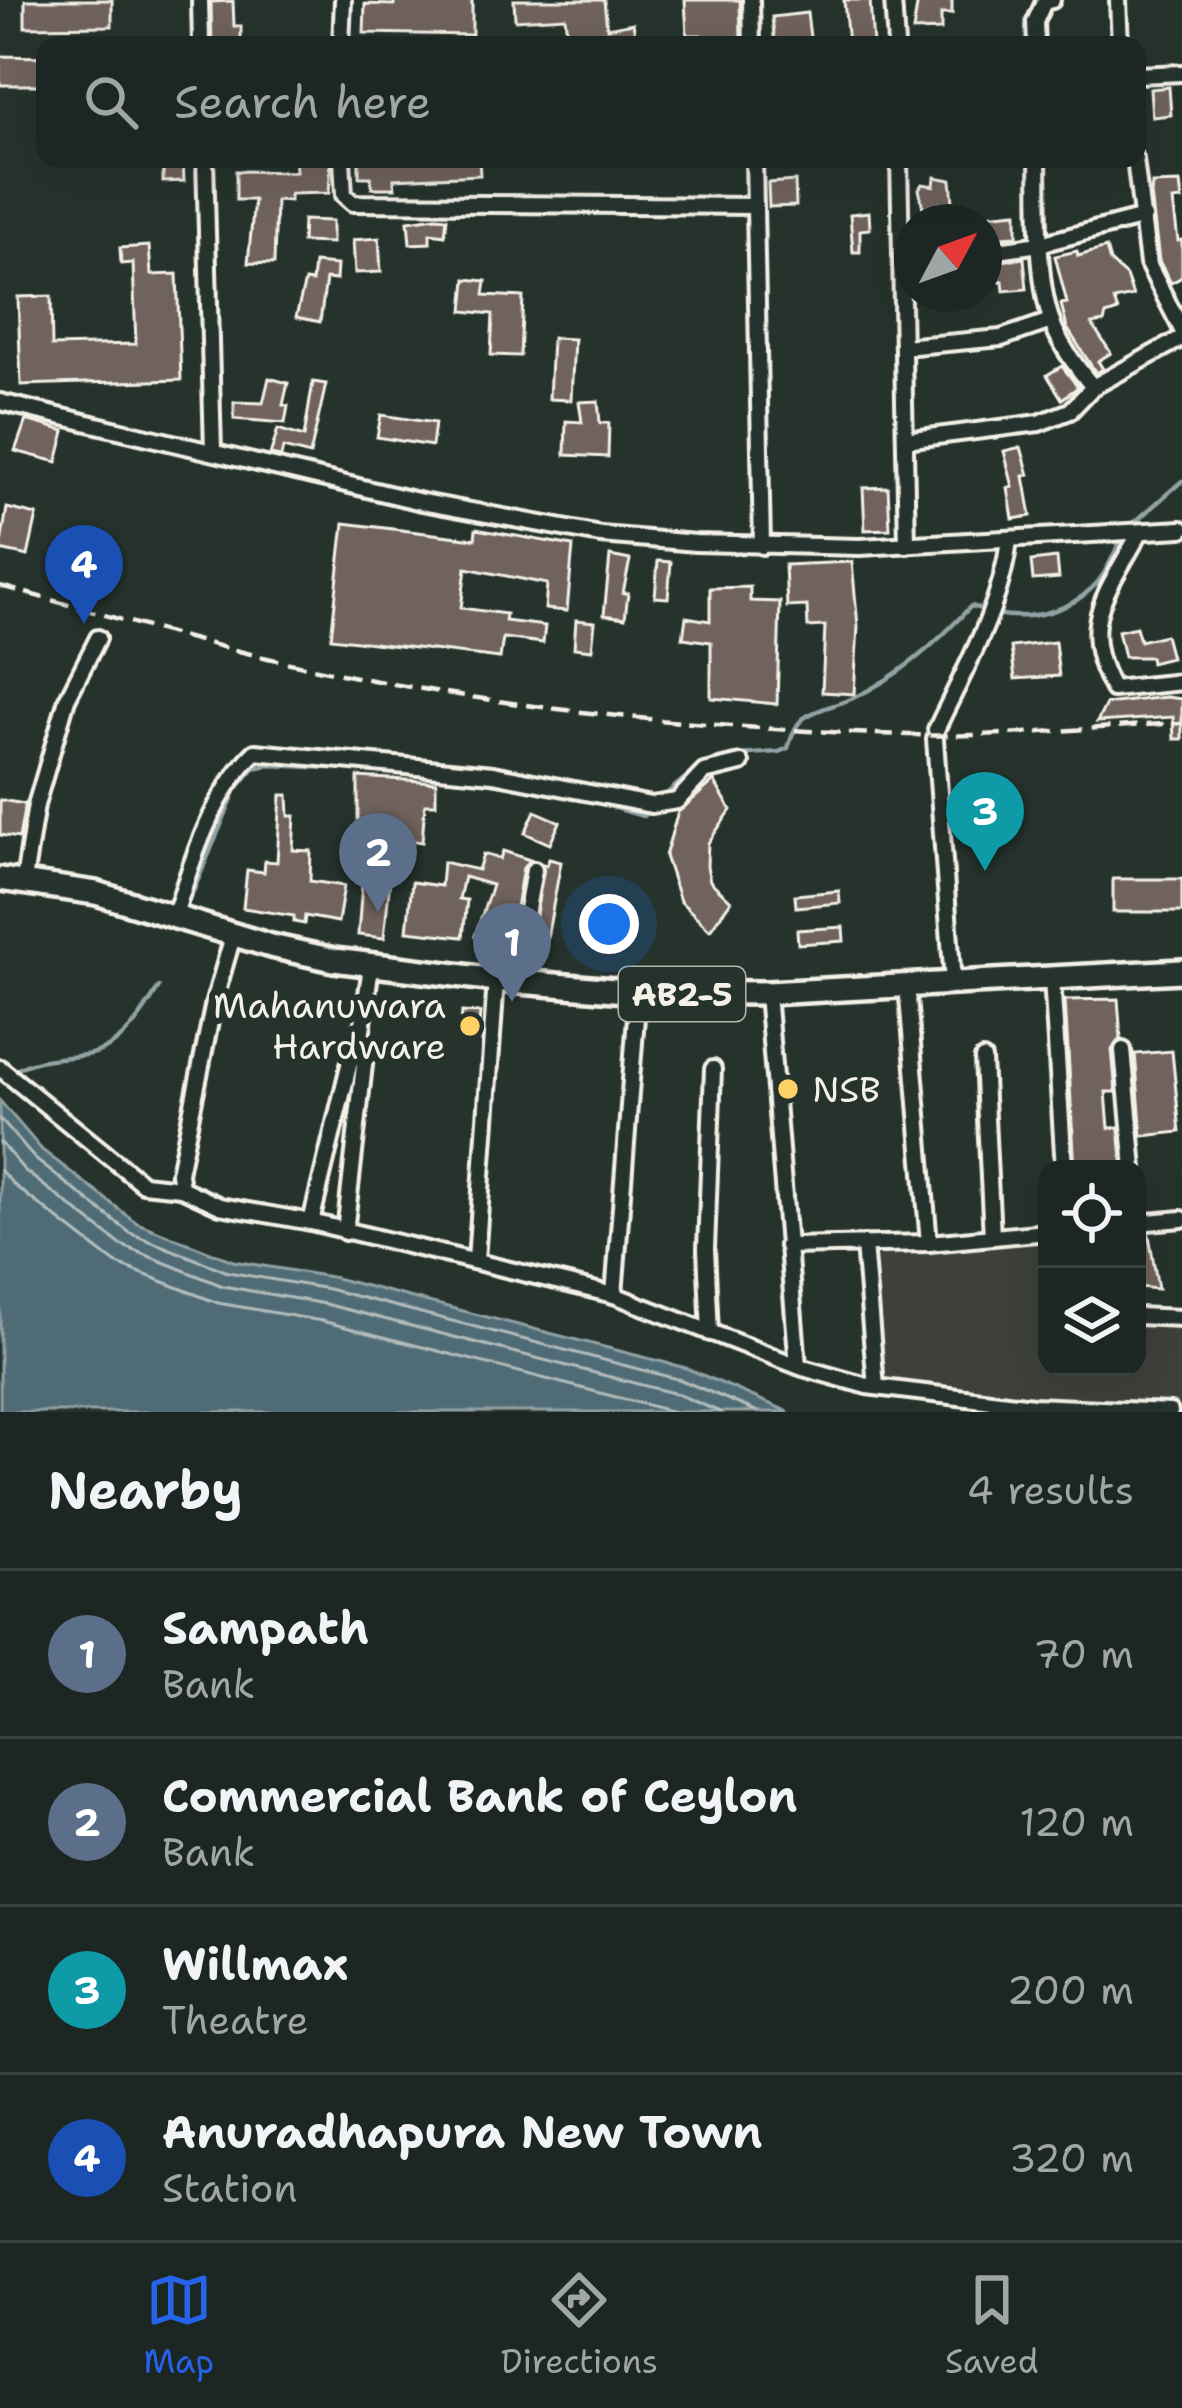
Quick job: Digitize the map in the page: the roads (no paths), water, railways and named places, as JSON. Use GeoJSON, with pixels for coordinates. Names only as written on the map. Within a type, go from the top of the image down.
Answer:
{"type":"FeatureCollection","features":[{"type":"Feature","properties":{"kind":"main road","name":"AB2-5"},"geometry":{"type":"LineString","coordinates":[[0,879],[79,889],[233,936],[371,966],[638,992],[767,993],[1182,971]]}},
{"type":"Feature","properties":{"kind":"street"},"geometry":{"type":"LineString","coordinates":[[200,0],[201,36]]}},
{"type":"Feature","properties":{"kind":"street"},"geometry":{"type":"LineString","coordinates":[[341,36],[343,0]]}},
{"type":"Feature","properties":{"kind":"street"},"geometry":{"type":"LineString","coordinates":[[751,0],[752,36]]}},
{"type":"Feature","properties":{"kind":"street"},"geometry":{"type":"LineString","coordinates":[[893,0],[895,36]]}},
{"type":"Feature","properties":{"kind":"street"},"geometry":{"type":"LineString","coordinates":[[1036,36],[1035,22],[1044,2],[1052,0]]}},
{"type":"Feature","properties":{"kind":"street"},"geometry":{"type":"LineString","coordinates":[[1118,0],[1120,36]]}},
{"type":"Feature","properties":{"kind":"street"},"geometry":{"type":"LineString","coordinates":[[1146,75],[1182,74]]}},
{"type":"Feature","properties":{"kind":"street"},"geometry":{"type":"LineString","coordinates":[[205,168],[213,451]]}},
{"type":"Feature","properties":{"kind":"street"},"geometry":{"type":"LineString","coordinates":[[342,168],[344,195],[353,203],[755,206]]}},
{"type":"Feature","properties":{"kind":"street"},"geometry":{"type":"LineString","coordinates":[[754,168],[762,546]]}},
{"type":"Feature","properties":{"kind":"street"},"geometry":{"type":"LineString","coordinates":[[900,168],[902,204]]}},
{"type":"Feature","properties":{"kind":"street"},"geometry":{"type":"LineString","coordinates":[[1038,168],[1040,244],[1051,321],[1073,363],[1093,387]]}},
{"type":"Feature","properties":{"kind":"street"},"geometry":{"type":"LineString","coordinates":[[904,440],[1040,423],[1070,411],[1093,387],[1182,334],[1148,264],[1136,168]]}},
{"type":"Feature","properties":{"kind":"street"},"geometry":{"type":"LineString","coordinates":[[1002,249],[1144,217]]}},
{"type":"Feature","properties":{"kind":"street"},"geometry":{"type":"LineString","coordinates":[[905,312],[907,545]]}},
{"type":"Feature","properties":{"kind":"street"},"geometry":{"type":"LineString","coordinates":[[903,346],[1001,338],[1051,321]]}},
{"type":"Feature","properties":{"kind":"street"},"geometry":{"type":"LineString","coordinates":[[0,402],[513,520],[601,535],[762,546],[907,545],[1182,529]]}},
{"type":"Feature","properties":{"kind":"street"},"geometry":{"type":"LineString","coordinates":[[1136,533],[1098,608],[1096,647],[1114,689],[1182,682]]}},
{"type":"Feature","properties":{"kind":"street"},"geometry":{"type":"LineString","coordinates":[[953,983],[936,734],[987,622],[1010,540]]}},
{"type":"Feature","properties":{"kind":"street"},"geometry":{"type":"LineString","coordinates":[[24,880],[37,805],[67,699],[98,638]]}},
{"type":"Feature","properties":{"kind":"street"},"geometry":{"type":"LineString","coordinates":[[181,918],[190,863],[233,772],[255,752],[494,774],[657,805],[676,801],[704,772],[741,763]]}},
{"type":"Feature","properties":{"kind":"street"},"geometry":{"type":"LineString","coordinates":[[476,1260],[505,981],[534,870]]}},
{"type":"Feature","properties":{"kind":"street"},"geometry":{"type":"LineString","coordinates":[[181,1188],[179,1174],[209,1023],[233,936]]}},
{"type":"Feature","properties":{"kind":"street"},"geometry":{"type":"LineString","coordinates":[[345,1232],[371,966]]}},
{"type":"Feature","properties":{"kind":"street"},"geometry":{"type":"LineString","coordinates":[[1052,978],[1063,1160]]}},
{"type":"Feature","properties":{"kind":"street"},"geometry":{"type":"LineString","coordinates":[[907,986],[929,1243]]}},
{"type":"Feature","properties":{"kind":"street"},"geometry":{"type":"LineString","coordinates":[[614,1295],[638,992]]}},
{"type":"Feature","properties":{"kind":"street"},"geometry":{"type":"LineString","coordinates":[[767,993],[798,1366]]}},
{"type":"Feature","properties":{"kind":"street"},"geometry":{"type":"LineString","coordinates":[[310,1222],[352,1053],[361,1037]]}},
{"type":"Feature","properties":{"kind":"street"},"geometry":{"type":"LineString","coordinates":[[1123,1050],[1133,1160]]}},
{"type":"Feature","properties":{"kind":"street"},"geometry":{"type":"LineString","coordinates":[[983,1060],[992,1237]]}},
{"type":"Feature","properties":{"kind":"street"},"geometry":{"type":"LineString","coordinates":[[0,1068],[143,1184],[181,1188],[220,1206],[310,1222],[614,1295],[798,1366],[876,1387],[1033,1406],[1170,1412]]}},
{"type":"Feature","properties":{"kind":"street"},"geometry":{"type":"LineString","coordinates":[[710,1334],[706,1250],[713,1069]]}},
{"type":"Feature","properties":{"kind":"street"},"geometry":{"type":"LineString","coordinates":[[1146,1222],[1182,1219]]}},
{"type":"Feature","properties":{"kind":"street"},"geometry":{"type":"LineString","coordinates":[[787,1246],[929,1243],[1038,1233]]}},
{"type":"Feature","properties":{"kind":"street"},"geometry":{"type":"LineString","coordinates":[[864,1244],[876,1387]]}},
{"type":"Feature","properties":{"kind":"street"},"geometry":{"type":"LineString","coordinates":[[1146,1316],[1182,1318]]}},
{"type":"Feature","properties":{"kind":"water"},"geometry":{"type":"Polygon","coordinates":[[[0,1101],[42,1150],[137,1223],[233,1261],[331,1277],[686,1368],[789,1412],[0,1412],[0,1101]]]}},
{"type":"Feature","properties":{"kind":"waterway"},"geometry":{"type":"LineString","coordinates":[[1128,528],[1182,481]]}},
{"type":"Feature","properties":{"kind":"waterway"},"geometry":{"type":"LineString","coordinates":[[996,614],[1035,615],[1072,603],[1098,582],[1122,538]]}},
{"type":"Feature","properties":{"kind":"waterway"},"geometry":{"type":"LineString","coordinates":[[661,799],[714,760],[788,748],[807,716],[885,681],[971,606],[985,610]]}},
{"type":"Feature","properties":{"kind":"waterway"},"geometry":{"type":"LineString","coordinates":[[193,892],[236,789],[254,768],[373,770]]}},
{"type":"Feature","properties":{"kind":"waterway"},"geometry":{"type":"LineString","coordinates":[[450,777],[540,790]]}},
{"type":"Feature","properties":{"kind":"waterway"},"geometry":{"type":"LineString","coordinates":[[575,796],[643,816],[649,811]]}},
{"type":"Feature","properties":{"kind":"waterway"},"geometry":{"type":"LineString","coordinates":[[13,1072],[39,1061],[85,1055],[109,1046],[138,1019],[159,987]]}},
{"type":"Feature","properties":{"kind":"railway"},"geometry":{"type":"LineString","coordinates":[[0,586],[350,676],[589,713],[944,736],[1182,723]]}},
{"type":"Feature","properties":{"kind":"place","name":"Anuradhapura New Town"},"geometry":{"type":"Point","coordinates":[84,624]}},
{"type":"Feature","properties":{"kind":"place","name":"Willmax"},"geometry":{"type":"Point","coordinates":[985,871]}},
{"type":"Feature","properties":{"kind":"place","name":"Commercial Bank of Ceylon"},"geometry":{"type":"Point","coordinates":[378,912]}},
{"type":"Feature","properties":{"kind":"place","name":"Sampath"},"geometry":{"type":"Point","coordinates":[512,1002]}},
{"type":"Feature","properties":{"kind":"place","name":"Mahanuwara Hardware"},"geometry":{"type":"Point","coordinates":[470,1026]}},
{"type":"Feature","properties":{"kind":"place","name":"NSB"},"geometry":{"type":"Point","coordinates":[788,1089]}}]}
